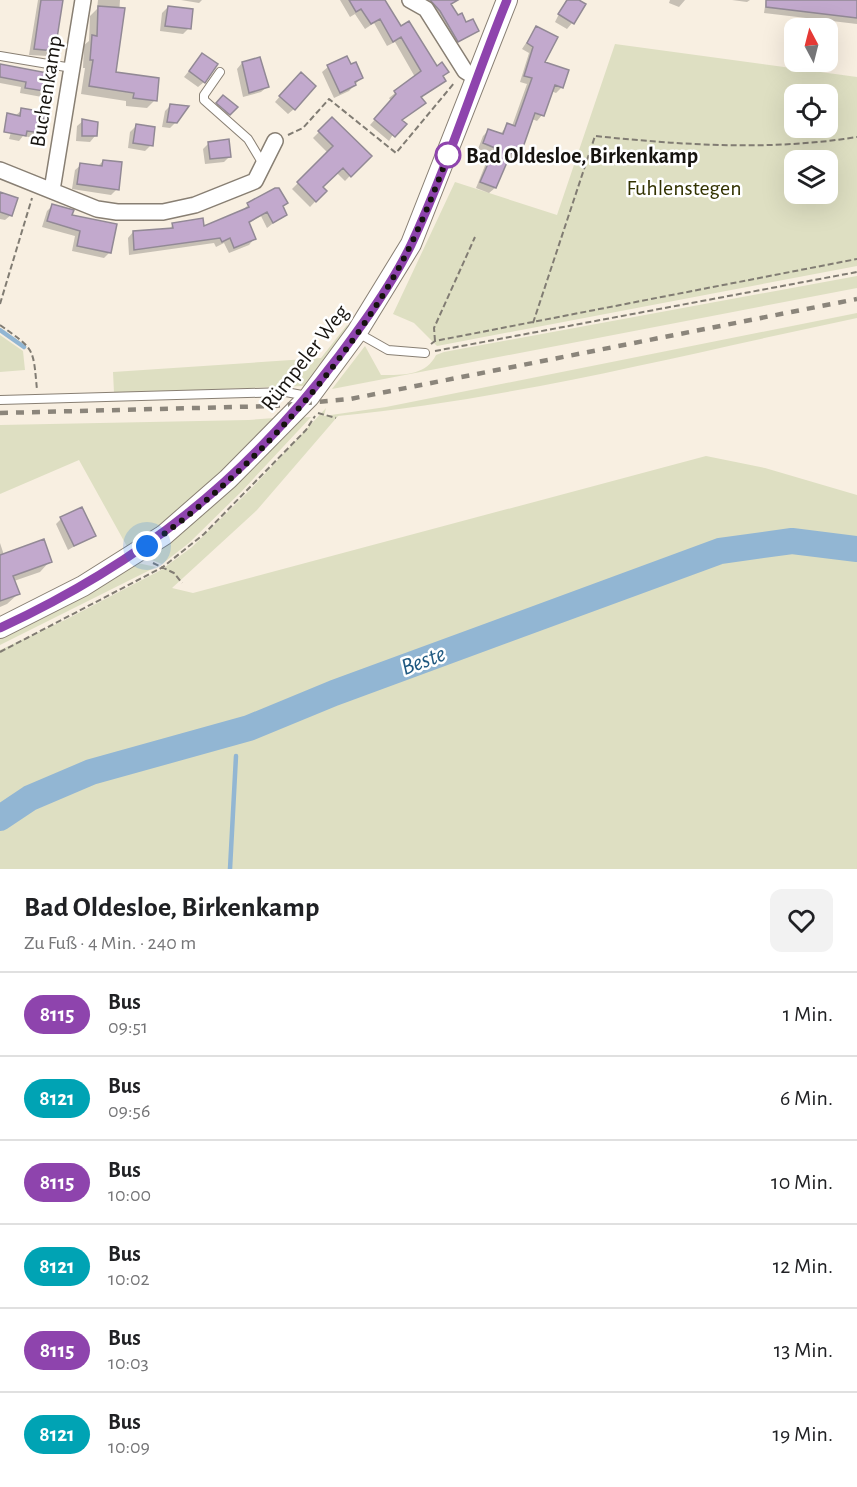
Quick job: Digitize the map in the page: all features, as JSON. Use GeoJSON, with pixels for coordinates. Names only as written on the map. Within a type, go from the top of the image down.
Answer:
{"type":"FeatureCollection","features":[{"type":"Feature","properties":{"kind":"street","name":"Buchenkamp"},"geometry":{"type":"LineString","coordinates":[[52,190],[83,0]]}},
{"type":"Feature","properties":{"kind":"street"},"geometry":{"type":"LineString","coordinates":[[410,0],[426,9],[470,74]]}},
{"type":"Feature","properties":{"kind":"street","name":"Rümpeler Weg"},"geometry":{"type":"LineString","coordinates":[[0,628],[83,586],[164,535],[228,479],[309,397],[357,332],[411,244],[470,74],[507,0]]}},
{"type":"Feature","properties":{"kind":"street"},"geometry":{"type":"LineString","coordinates":[[0,170],[97,208],[163,212],[206,201],[255,181],[275,141]]}},
{"type":"Feature","properties":{"kind":"lane"},"geometry":{"type":"LineString","coordinates":[[0,56],[72,69]]}},
{"type":"Feature","properties":{"kind":"lane"},"geometry":{"type":"LineString","coordinates":[[219,72],[204,95],[204,100],[248,139],[263,164]]}},
{"type":"Feature","properties":{"kind":"lane"},"geometry":{"type":"LineString","coordinates":[[357,332],[388,350],[425,353]]}},
{"type":"Feature","properties":{"kind":"lane"},"geometry":{"type":"LineString","coordinates":[[0,400],[286,392],[309,397]]}},
{"type":"Feature","properties":{"kind":"path"},"geometry":{"type":"LineString","coordinates":[[275,141],[303,128],[329,99],[396,153],[470,74]]}},
{"type":"Feature","properties":{"kind":"path"},"geometry":{"type":"LineString","coordinates":[[533,323],[595,136],[757,146],[821,143],[857,137]]}},
{"type":"Feature","properties":{"kind":"path"},"geometry":{"type":"LineString","coordinates":[[0,304],[36,185]]}},
{"type":"Feature","properties":{"kind":"path"},"geometry":{"type":"LineString","coordinates":[[475,237],[435,328],[435,341],[857,259]]}},
{"type":"Feature","properties":{"kind":"path"},"geometry":{"type":"LineString","coordinates":[[438,351],[857,272]]}},
{"type":"Feature","properties":{"kind":"path"},"geometry":{"type":"LineString","coordinates":[[0,326],[29,346],[34,360],[38,399]]}},
{"type":"Feature","properties":{"kind":"path"},"geometry":{"type":"LineString","coordinates":[[130,558],[163,567],[182,583]]}},
{"type":"Feature","properties":{"kind":"green space","name":"Fuhlenstegen"},"geometry":{"type":"Polygon","coordinates":[[[615,44],[784,67],[784,72],[820,72],[857,77],[857,266],[437,346],[414,323],[393,314],[455,182],[557,215],[615,44]]]}},
{"type":"Feature","properties":{"kind":"green space"},"geometry":{"type":"Polygon","coordinates":[[[857,276],[857,288],[332,389],[365,346],[381,375],[413,373],[426,367],[436,355],[444,352],[857,276]]]}},
{"type":"Feature","properties":{"kind":"green space"},"geometry":{"type":"Polygon","coordinates":[[[857,313],[857,318],[534,387],[469,399],[338,416],[257,510],[172,588],[193,593],[706,456],[765,468],[857,495],[857,869],[0,869],[0,650],[65,620],[161,570],[192,547],[250,490],[326,408],[324,416],[386,407],[857,313]]]}},
{"type":"Feature","properties":{"kind":"green space"},"geometry":{"type":"Polygon","coordinates":[[[347,325],[350,327],[310,383],[305,386],[114,393],[113,372],[321,358],[347,325]]]}},
{"type":"Feature","properties":{"kind":"green space"},"geometry":{"type":"Polygon","coordinates":[[[0,335],[23,351],[25,370],[0,372],[0,335]]]}},
{"type":"Feature","properties":{"kind":"green space"},"geometry":{"type":"Polygon","coordinates":[[[278,412],[284,413],[194,501],[129,550],[79,460],[0,494],[0,425],[249,420],[274,418],[278,412]]]}},
{"type":"Feature","properties":{"kind":"green space"},"geometry":{"type":"Polygon","coordinates":[[[311,417],[241,492],[189,543],[162,564],[141,556],[297,418],[311,417]]]}},
{"type":"Feature","properties":{"kind":"green space"},"geometry":{"type":"Polygon","coordinates":[[[133,562],[156,567],[0,645],[0,635],[133,562]]]}},
{"type":"Feature","properties":{"kind":"building"},"geometry":{"type":"Polygon","coordinates":[[[41,0],[63,0],[55,51],[34,49],[41,0]]]}},
{"type":"Feature","properties":{"kind":"building"},"geometry":{"type":"Polygon","coordinates":[[[349,0],[385,0],[401,26],[409,21],[437,66],[442,62],[449,72],[443,76],[446,81],[421,97],[426,103],[402,120],[407,124],[395,137],[374,119],[396,94],[394,91],[421,71],[401,37],[393,42],[380,19],[371,24],[361,9],[356,12],[349,0]]]}},
{"type":"Feature","properties":{"kind":"building"},"geometry":{"type":"Polygon","coordinates":[[[430,0],[458,0],[451,4],[458,15],[462,13],[466,22],[473,19],[479,31],[458,42],[440,11],[430,0]]]}},
{"type":"Feature","properties":{"kind":"building"},"geometry":{"type":"Polygon","coordinates":[[[567,0],[579,0],[586,4],[574,24],[558,14],[567,0]]]}},
{"type":"Feature","properties":{"kind":"building"},"geometry":{"type":"Polygon","coordinates":[[[766,0],[857,0],[857,18],[766,7],[766,0]]]}},
{"type":"Feature","properties":{"kind":"building"},"geometry":{"type":"Polygon","coordinates":[[[98,6],[125,8],[116,72],[159,78],[157,101],[133,98],[134,93],[89,86],[93,60],[90,60],[92,35],[97,36],[98,6]]]}},
{"type":"Feature","properties":{"kind":"building"},"geometry":{"type":"Polygon","coordinates":[[[168,6],[193,9],[191,29],[165,26],[168,6]]]}},
{"type":"Feature","properties":{"kind":"building"},"geometry":{"type":"Polygon","coordinates":[[[536,26],[558,37],[545,62],[569,70],[563,88],[555,85],[544,116],[535,113],[520,156],[511,153],[496,188],[480,182],[495,148],[483,143],[488,129],[503,134],[507,123],[515,126],[532,78],[524,76],[533,47],[527,43],[536,26]]]}},
{"type":"Feature","properties":{"kind":"building"},"geometry":{"type":"Polygon","coordinates":[[[202,53],[218,64],[205,83],[189,71],[202,53]]]}},
{"type":"Feature","properties":{"kind":"building"},"geometry":{"type":"Polygon","coordinates":[[[347,56],[351,64],[356,62],[363,78],[355,82],[356,85],[340,93],[327,65],[347,56]]]}},
{"type":"Feature","properties":{"kind":"building"},"geometry":{"type":"Polygon","coordinates":[[[260,57],[269,87],[249,93],[242,62],[260,57]]]}},
{"type":"Feature","properties":{"kind":"building"},"geometry":{"type":"Polygon","coordinates":[[[0,64],[53,74],[50,92],[25,88],[26,82],[0,77],[0,64]]]}},
{"type":"Feature","properties":{"kind":"building"},"geometry":{"type":"Polygon","coordinates":[[[301,72],[316,86],[295,110],[279,96],[301,72]]]}},
{"type":"Feature","properties":{"kind":"building"},"geometry":{"type":"Polygon","coordinates":[[[223,95],[238,107],[230,115],[216,103],[223,95]]]}},
{"type":"Feature","properties":{"kind":"building"},"geometry":{"type":"Polygon","coordinates":[[[170,104],[189,106],[177,123],[167,122],[170,104]]]}},
{"type":"Feature","properties":{"kind":"building"},"geometry":{"type":"Polygon","coordinates":[[[21,108],[45,112],[41,133],[27,131],[26,136],[4,132],[7,113],[20,116],[21,108]]]}},
{"type":"Feature","properties":{"kind":"building"},"geometry":{"type":"Polygon","coordinates":[[[332,117],[372,156],[351,177],[343,168],[323,187],[327,191],[316,202],[297,182],[333,146],[318,131],[332,117]]]}},
{"type":"Feature","properties":{"kind":"building"},"geometry":{"type":"Polygon","coordinates":[[[82,119],[98,122],[97,136],[82,136],[82,119]]]}},
{"type":"Feature","properties":{"kind":"building"},"geometry":{"type":"Polygon","coordinates":[[[136,124],[155,127],[153,146],[133,143],[136,124]]]}},
{"type":"Feature","properties":{"kind":"building"},"geometry":{"type":"Polygon","coordinates":[[[229,139],[231,157],[210,159],[208,142],[229,139]]]}},
{"type":"Feature","properties":{"kind":"building"},"geometry":{"type":"Polygon","coordinates":[[[103,160],[122,162],[119,190],[77,184],[80,163],[102,166],[103,160]]]}},
{"type":"Feature","properties":{"kind":"building"},"geometry":{"type":"Polygon","coordinates":[[[279,188],[288,203],[283,206],[287,215],[273,223],[267,212],[249,222],[256,239],[234,248],[230,238],[222,242],[220,238],[134,250],[133,231],[173,228],[172,223],[203,218],[204,226],[249,207],[247,203],[279,188]]]}},
{"type":"Feature","properties":{"kind":"building"},"geometry":{"type":"Polygon","coordinates":[[[0,192],[18,198],[12,216],[0,212],[0,192]]]}},
{"type":"Feature","properties":{"kind":"building"},"geometry":{"type":"Polygon","coordinates":[[[52,204],[74,210],[72,215],[117,224],[111,253],[77,246],[80,231],[47,221],[52,204]]]}},
{"type":"Feature","properties":{"kind":"building"},"geometry":{"type":"Polygon","coordinates":[[[82,507],[96,536],[74,546],[60,517],[82,507]]]}},
{"type":"Feature","properties":{"kind":"building"},"geometry":{"type":"Polygon","coordinates":[[[44,539],[52,562],[13,576],[20,594],[0,601],[0,555],[44,539]]]}},
{"type":"Feature","properties":{"kind":"waterway"},"geometry":{"type":"LineString","coordinates":[[0,330],[24,347]]}},
{"type":"Feature","properties":{"kind":"waterway","name":"Beste"},"geometry":{"type":"LineString","coordinates":[[0,818],[30,798],[91,772],[249,728],[334,693],[720,551],[792,541],[857,549]]}},
{"type":"Feature","properties":{"kind":"waterway"},"geometry":{"type":"LineString","coordinates":[[230,869],[236,756]]}},
{"type":"Feature","properties":{"kind":"railway"},"geometry":{"type":"LineString","coordinates":[[0,413],[274,406],[350,399],[857,299]]}},
{"type":"Feature","properties":{"kind":"bus line","name":"8115"},"geometry":{"type":"LineString","coordinates":[[0,628],[38,611],[83,586],[164,535],[272,438],[309,397],[357,332],[411,244],[445,164],[507,0]]}},
{"type":"Feature","properties":{"kind":"place","name":"Bad Oldesloe, Birkenkamp"},"geometry":{"type":"Point","coordinates":[448,155]}},
{"type":"Feature","properties":{"kind":"route"},"geometry":{"type":"LineString","coordinates":[[147,546],[191,513],[228,479],[272,438],[309,397],[357,332],[400,265],[448,155]]}}]}
